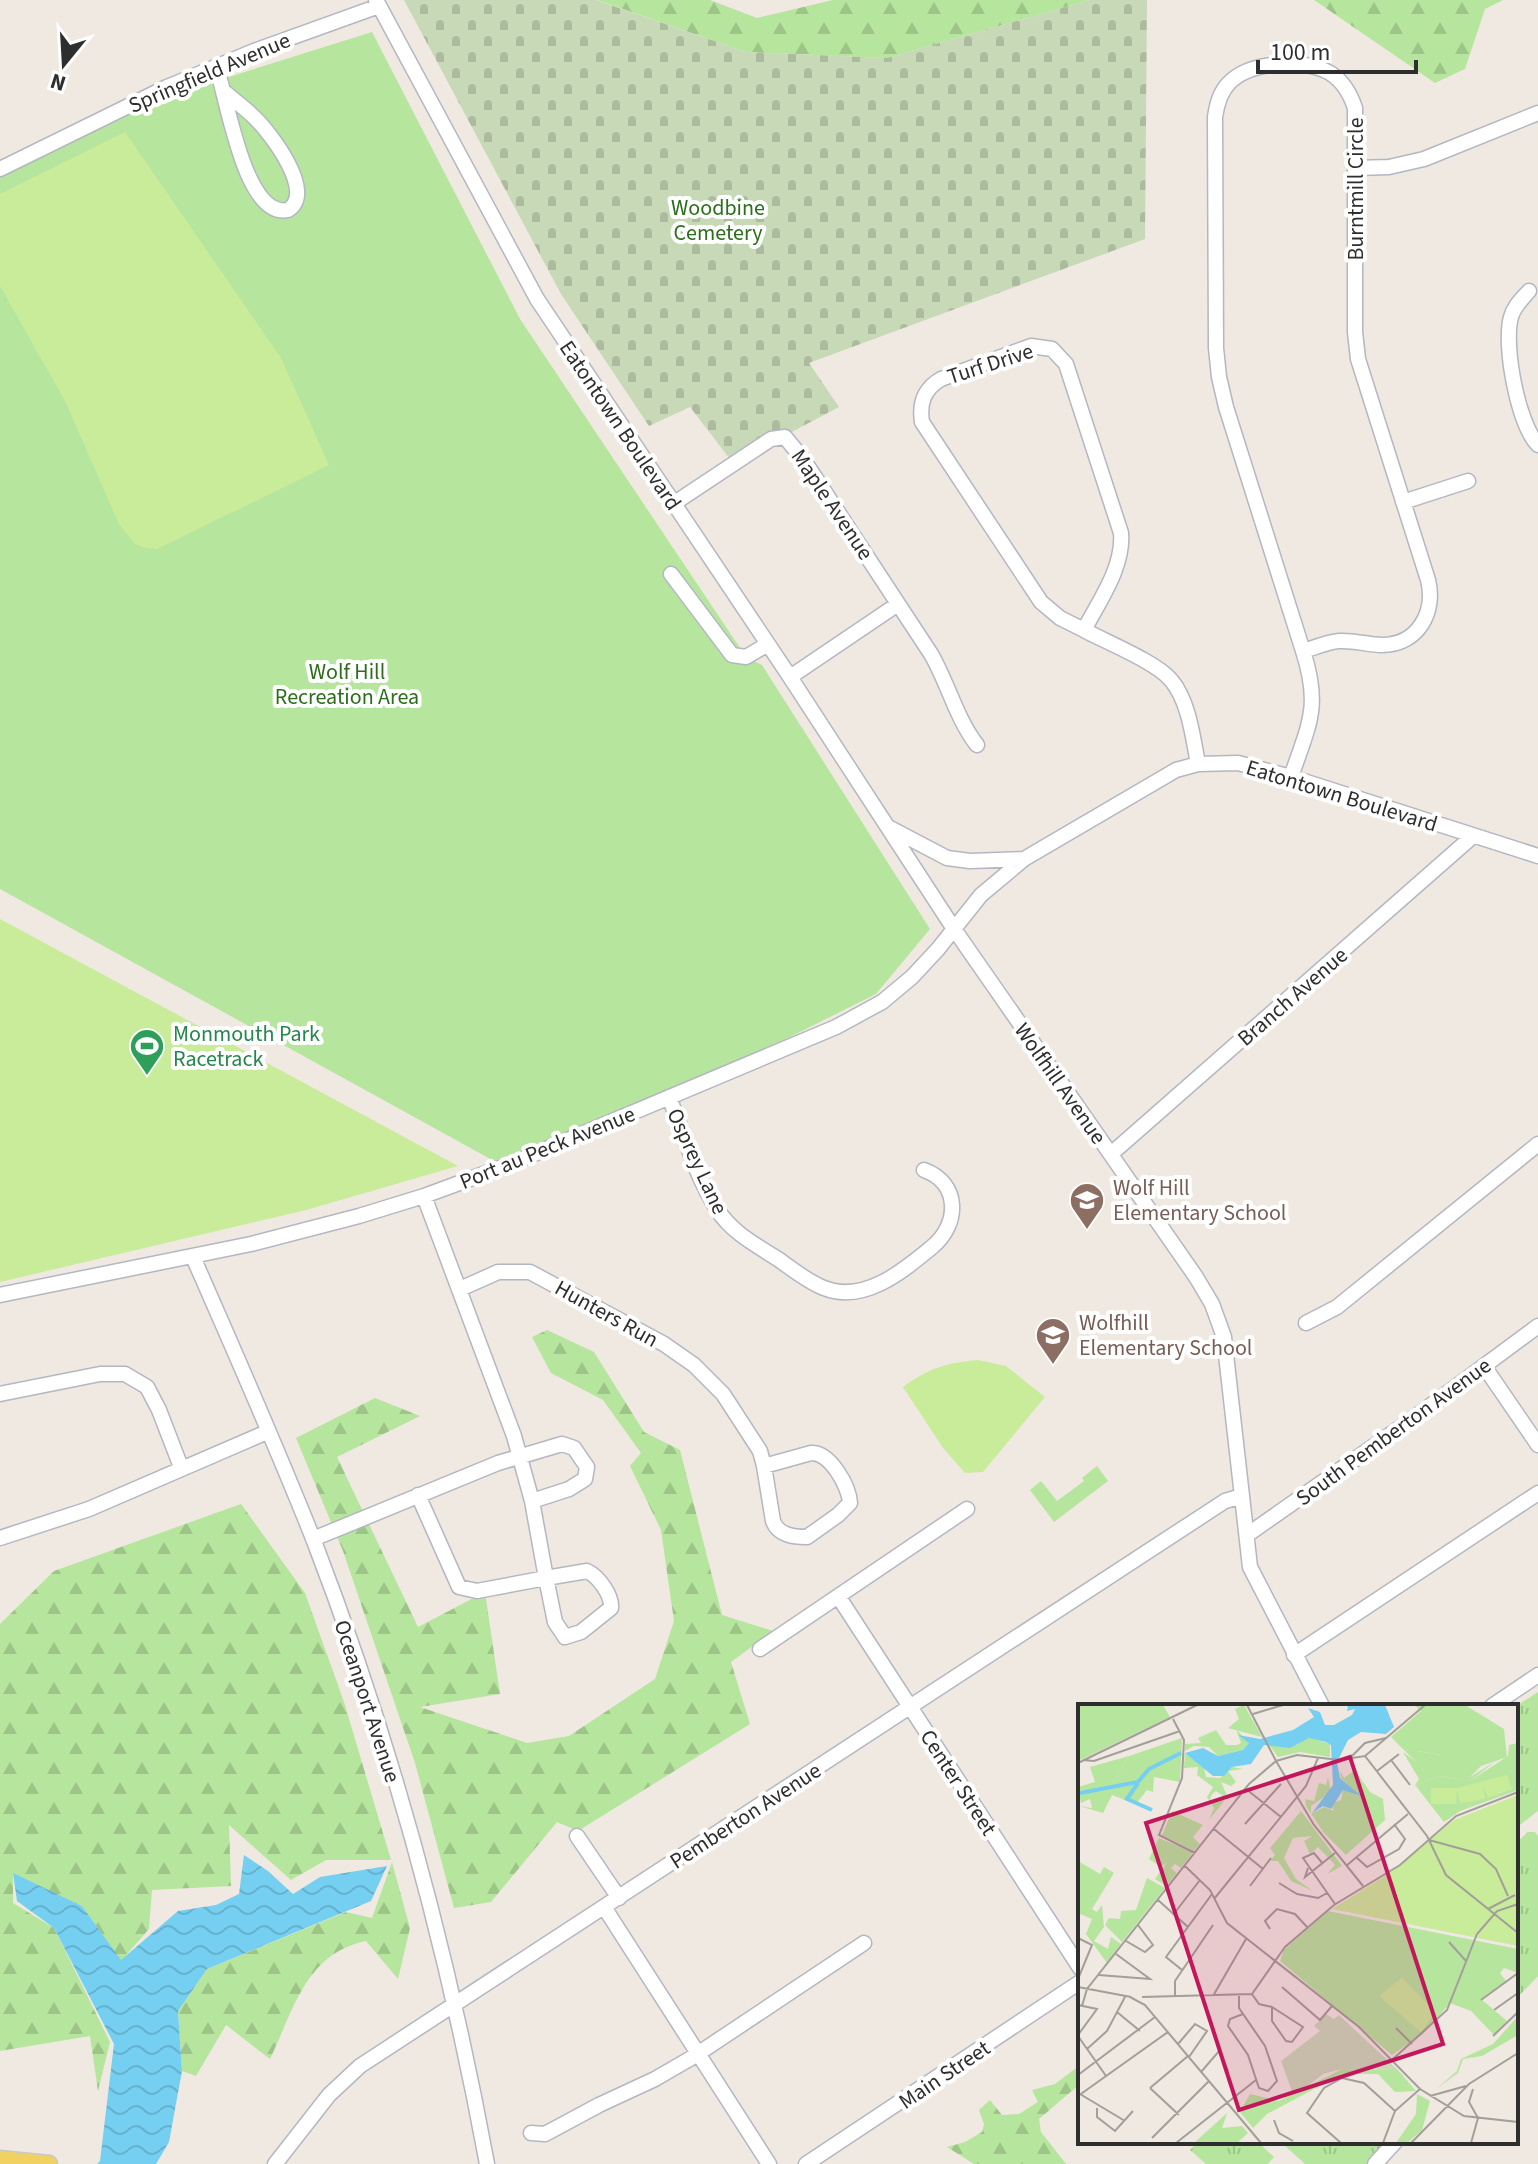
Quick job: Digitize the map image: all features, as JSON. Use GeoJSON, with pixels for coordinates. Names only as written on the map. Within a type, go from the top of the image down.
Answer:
{"type":"FeatureCollection","features":[{"type":"Feature","properties":{"kind":"main road"},"geometry":{"type":"LineString","coordinates":[[2,2161],[49,2164]]}},
{"type":"Feature","properties":{"kind":"street","name":"Springfield Avenue"},"geometry":{"type":"LineString","coordinates":[[0,169],[167,87],[378,3]]}},
{"type":"Feature","properties":{"kind":"street","name":"Eatontown Boulevard"},"geometry":{"type":"LineString","coordinates":[[378,3],[537,299],[890,828]]}},
{"type":"Feature","properties":{"kind":"street","name":"Burntmill Circle"},"geometry":{"type":"LineString","coordinates":[[1291,777],[1314,701],[1311,676],[1303,651],[1219,377],[1216,348],[1215,117],[1221,94],[1236,77],[1254,68],[1302,65],[1329,72],[1343,84],[1355,108],[1355,332],[1358,359],[1430,587],[1429,607],[1423,624],[1411,636],[1393,644],[1341,641],[1303,651]]}},
{"type":"Feature","properties":{"kind":"street"},"geometry":{"type":"LineString","coordinates":[[216,66],[226,93],[231,129],[258,195],[271,208],[288,210],[296,204],[299,189],[290,167],[256,119],[226,93]]}},
{"type":"Feature","properties":{"kind":"street"},"geometry":{"type":"LineString","coordinates":[[1356,168],[1389,167],[1424,159],[1538,113]]}},
{"type":"Feature","properties":{"kind":"street"},"geometry":{"type":"LineString","coordinates":[[1529,291],[1511,316],[1509,343],[1515,386],[1530,434],[1538,445]]}},
{"type":"Feature","properties":{"kind":"street","name":"Turf Drive"},"geometry":{"type":"LineString","coordinates":[[1084,630],[1116,567],[1121,533],[1066,364],[1052,349],[1024,347],[932,384],[921,402],[922,422],[1041,602],[1060,618],[1168,676],[1179,691],[1198,764]]}},
{"type":"Feature","properties":{"kind":"street","name":"Maple Avenue"},"geometry":{"type":"LineString","coordinates":[[673,504],[771,439],[785,437],[803,459],[898,604]]}},
{"type":"Feature","properties":{"kind":"street"},"geometry":{"type":"LineString","coordinates":[[1403,502],[1468,481]]}},
{"type":"Feature","properties":{"kind":"street"},"geometry":{"type":"LineString","coordinates":[[671,574],[732,655],[746,657],[768,644]]}},
{"type":"Feature","properties":{"kind":"street"},"geometry":{"type":"LineString","coordinates":[[790,677],[898,604],[942,673],[962,723],[977,745]]}},
{"type":"Feature","properties":{"kind":"street","name":"Eatontown Boulevard"},"geometry":{"type":"LineString","coordinates":[[1024,859],[1156,779],[1198,764],[1238,763],[1538,856]]}},
{"type":"Feature","properties":{"kind":"street"},"geometry":{"type":"LineString","coordinates":[[890,828],[947,858],[970,861],[1024,859]]}},
{"type":"Feature","properties":{"kind":"street","name":"Wolfhill Avenue"},"geometry":{"type":"LineString","coordinates":[[890,828],[954,929],[1196,1277],[1220,1325],[1230,1379],[1248,1557],[1253,1576],[1321,1704]]}},
{"type":"Feature","properties":{"kind":"street","name":"Branch Avenue"},"geometry":{"type":"LineString","coordinates":[[1111,1154],[1473,836]]}},
{"type":"Feature","properties":{"kind":"street","name":"Port au Peck Avenue"},"geometry":{"type":"LineString","coordinates":[[0,1295],[307,1231],[424,1196],[508,1165],[836,1027],[866,1011],[912,977],[981,895],[1024,859]]}},
{"type":"Feature","properties":{"kind":"street","name":"Osprey Lane"},"geometry":{"type":"LineString","coordinates":[[669,1097],[711,1198],[723,1218],[748,1240],[817,1285],[834,1292],[856,1293],[878,1285],[929,1250],[944,1235],[952,1219],[951,1196],[942,1180],[924,1170]]}},
{"type":"Feature","properties":{"kind":"street"},"geometry":{"type":"LineString","coordinates":[[1306,1323],[1337,1307],[1538,1144]]}},
{"type":"Feature","properties":{"kind":"street"},"geometry":{"type":"LineString","coordinates":[[418,1495],[455,1582],[467,1590],[488,1588],[546,1578],[587,1571],[593,1573],[611,1599],[611,1608],[572,1636],[562,1636],[555,1622],[546,1578],[532,1501],[520,1456],[424,1196]]}},
{"type":"Feature","properties":{"kind":"street","name":"Oceanport Avenue"},"geometry":{"type":"LineString","coordinates":[[193,1257],[313,1539],[395,1781],[454,2006],[487,2164]]}},
{"type":"Feature","properties":{"kind":"street","name":"Hunters Run"},"geometry":{"type":"LineString","coordinates":[[460,1289],[498,1272],[515,1270],[536,1274],[678,1353],[708,1378],[734,1410],[760,1451],[764,1466]]}},
{"type":"Feature","properties":{"kind":"street","name":"South Pemberton Avenue"},"geometry":{"type":"LineString","coordinates":[[1247,1535],[1538,1326]]}},
{"type":"Feature","properties":{"kind":"street"},"geometry":{"type":"LineString","coordinates":[[1484,1366],[1538,1445]]}},
{"type":"Feature","properties":{"kind":"street"},"geometry":{"type":"LineString","coordinates":[[0,1394],[100,1374],[125,1374],[147,1387],[181,1467]]}},
{"type":"Feature","properties":{"kind":"street"},"geometry":{"type":"LineString","coordinates":[[0,1538],[89,1509],[267,1432]]}},
{"type":"Feature","properties":{"kind":"street"},"geometry":{"type":"LineString","coordinates":[[313,1539],[520,1456],[568,1444],[587,1467],[585,1479],[575,1486],[532,1501]]}},
{"type":"Feature","properties":{"kind":"street"},"geometry":{"type":"LineString","coordinates":[[818,1453],[829,1461],[847,1490],[850,1503],[807,1537],[779,1531],[773,1521],[764,1466],[818,1453]]}},
{"type":"Feature","properties":{"kind":"street"},"geometry":{"type":"LineString","coordinates":[[1294,1655],[1538,1493]]}},
{"type":"Feature","properties":{"kind":"street","name":"Pemberton Avenue"},"geometry":{"type":"LineString","coordinates":[[275,2164],[348,2075],[1225,1501],[1242,1496]]}},
{"type":"Feature","properties":{"kind":"street"},"geometry":{"type":"LineString","coordinates":[[760,1649],[967,1509]]}},
{"type":"Feature","properties":{"kind":"street","name":"Center Street"},"geometry":{"type":"LineString","coordinates":[[838,1596],[1078,1965]]}},
{"type":"Feature","properties":{"kind":"street"},"geometry":{"type":"LineString","coordinates":[[1495,1704],[1538,1675]]}},
{"type":"Feature","properties":{"kind":"street"},"geometry":{"type":"LineString","coordinates":[[577,1836],[619,1898]]}},
{"type":"Feature","properties":{"kind":"street"},"geometry":{"type":"LineString","coordinates":[[604,1907],[769,2164]]}},
{"type":"Feature","properties":{"kind":"street"},"geometry":{"type":"LineString","coordinates":[[531,2133],[545,2134],[655,2079],[864,1943]]}},
{"type":"Feature","properties":{"kind":"street","name":"Main Street"},"geometry":{"type":"LineString","coordinates":[[806,2164],[1078,1983]]}},
{"type":"Feature","properties":{"kind":"street"},"geometry":{"type":"LineString","coordinates":[[1375,2164],[1393,2144]]}},
{"type":"Feature","properties":{"kind":"green space","name":"Woodbine Cemetery"},"geometry":{"type":"Polygon","coordinates":[[[404,0],[596,0],[746,52],[887,58],[1090,0],[1147,0],[1145,239],[809,363],[839,407],[733,463],[690,407],[649,426],[561,294],[404,0]]]}},
{"type":"Feature","properties":{"kind":"green space"},"geometry":{"type":"Polygon","coordinates":[[[597,0],[710,0],[757,18],[833,0],[1090,0],[887,58],[746,52],[597,0]]]}},
{"type":"Feature","properties":{"kind":"green space"},"geometry":{"type":"Polygon","coordinates":[[[1314,0],[1503,0],[1485,9],[1465,69],[1435,83],[1314,0]]]}},
{"type":"Feature","properties":{"kind":"green space","name":"Wolf Hill Recreation Area"},"geometry":{"type":"Polygon","coordinates":[[[372,32],[520,319],[746,657],[762,665],[930,929],[876,994],[726,1069],[494,1161],[0,889],[0,171],[114,113],[372,32]]]}},
{"type":"Feature","properties":{"kind":"green space"},"geometry":{"type":"Polygon","coordinates":[[[125,132],[281,358],[329,465],[157,549],[135,544],[119,524],[65,401],[0,286],[0,194],[125,132]]]}},
{"type":"Feature","properties":{"kind":"green space","name":"Monmouth Park Racetrack"},"geometry":{"type":"Polygon","coordinates":[[[0,919],[458,1166],[306,1210],[0,1282],[0,919]]]}},
{"type":"Feature","properties":{"kind":"green space"},"geometry":{"type":"Polygon","coordinates":[[[547,1330],[594,1352],[644,1432],[680,1450],[722,1615],[773,1631],[731,1662],[750,1724],[578,1831],[557,1822],[491,1902],[454,1908],[415,1763],[343,1551],[296,1438],[375,1398],[420,1416],[337,1457],[418,1627],[485,1592],[500,1694],[420,1707],[527,1743],[569,1736],[655,1679],[674,1621],[661,1530],[630,1466],[641,1453],[603,1400],[551,1373],[532,1337],[547,1330]]]}},
{"type":"Feature","properties":{"kind":"green space"},"geometry":{"type":"Polygon","coordinates":[[[978,1360],[1006,1366],[1045,1397],[983,1472],[965,1473],[943,1448],[903,1387],[938,1368],[978,1360]]]}},
{"type":"Feature","properties":{"kind":"green space"},"geometry":{"type":"Polygon","coordinates":[[[1097,1466],[1108,1481],[1054,1522],[1030,1490],[1041,1481],[1057,1501],[1084,1481],[1082,1478],[1097,1466]]]}},
{"type":"Feature","properties":{"kind":"green space"},"geometry":{"type":"Polygon","coordinates":[[[241,1504],[305,1593],[344,1702],[391,1860],[326,1860],[291,1880],[229,1825],[231,1886],[152,1890],[149,1929],[121,1961],[82,1906],[13,1874],[13,1903],[54,1928],[110,2042],[98,2091],[90,2036],[0,2051],[0,1624],[54,1571],[241,1504]]]}},
{"type":"Feature","properties":{"kind":"green space"},"geometry":{"type":"Polygon","coordinates":[[[1538,1692],[1538,1811],[1518,1826],[1518,1705],[1538,1692]]]}},
{"type":"Feature","properties":{"kind":"green space"},"geometry":{"type":"Polygon","coordinates":[[[1528,1832],[1535,1832],[1538,1836],[1538,1976],[1518,1997],[1518,1841],[1528,1832]]]}},
{"type":"Feature","properties":{"kind":"green space"},"geometry":{"type":"Polygon","coordinates":[[[392,1862],[410,1928],[398,1979],[366,1941],[346,1947],[329,1957],[304,1986],[270,2059],[226,2025],[196,2076],[182,2071],[178,2011],[207,1969],[346,1912],[372,1918],[392,1862]]]}},
{"type":"Feature","properties":{"kind":"green space"},"geometry":{"type":"Polygon","coordinates":[[[1078,2067],[1078,2086],[1039,2119],[1041,2132],[1066,2164],[974,2164],[947,2147],[965,2142],[982,2132],[984,2124],[979,2110],[990,2100],[1002,2115],[1019,2114],[1038,2102],[1032,2090],[1055,2084],[1078,2067]]]}},
{"type":"Feature","properties":{"kind":"green space"},"geometry":{"type":"Polygon","coordinates":[[[1196,2144],[1260,2144],[1274,2157],[1268,2164],[1206,2164],[1190,2150],[1196,2144]]]}},
{"type":"Feature","properties":{"kind":"green space"},"geometry":{"type":"Polygon","coordinates":[[[1283,2144],[1385,2144],[1367,2164],[1305,2164],[1283,2144]]]}},
{"type":"Feature","properties":{"kind":"water"},"geometry":{"type":"Polygon","coordinates":[[[244,1855],[268,1871],[293,1894],[320,1877],[387,1866],[371,1901],[207,1969],[178,2011],[182,2071],[169,2142],[156,2164],[97,2164],[100,2161],[114,2044],[54,1928],[17,1901],[13,1873],[82,1906],[121,1960],[178,1911],[216,1905],[239,1894],[244,1855]]]}},
{"type":"Feature","properties":{"kind":"place","name":"Monmouth Park Racetrack"},"geometry":{"type":"Point","coordinates":[147,1077]}},
{"type":"Feature","properties":{"kind":"place","name":"Wolf Hill Elementary School"},"geometry":{"type":"Point","coordinates":[1087,1231]}},
{"type":"Feature","properties":{"kind":"place","name":"Wolfhill Elementary School"},"geometry":{"type":"Point","coordinates":[1053,1366]}}]}
